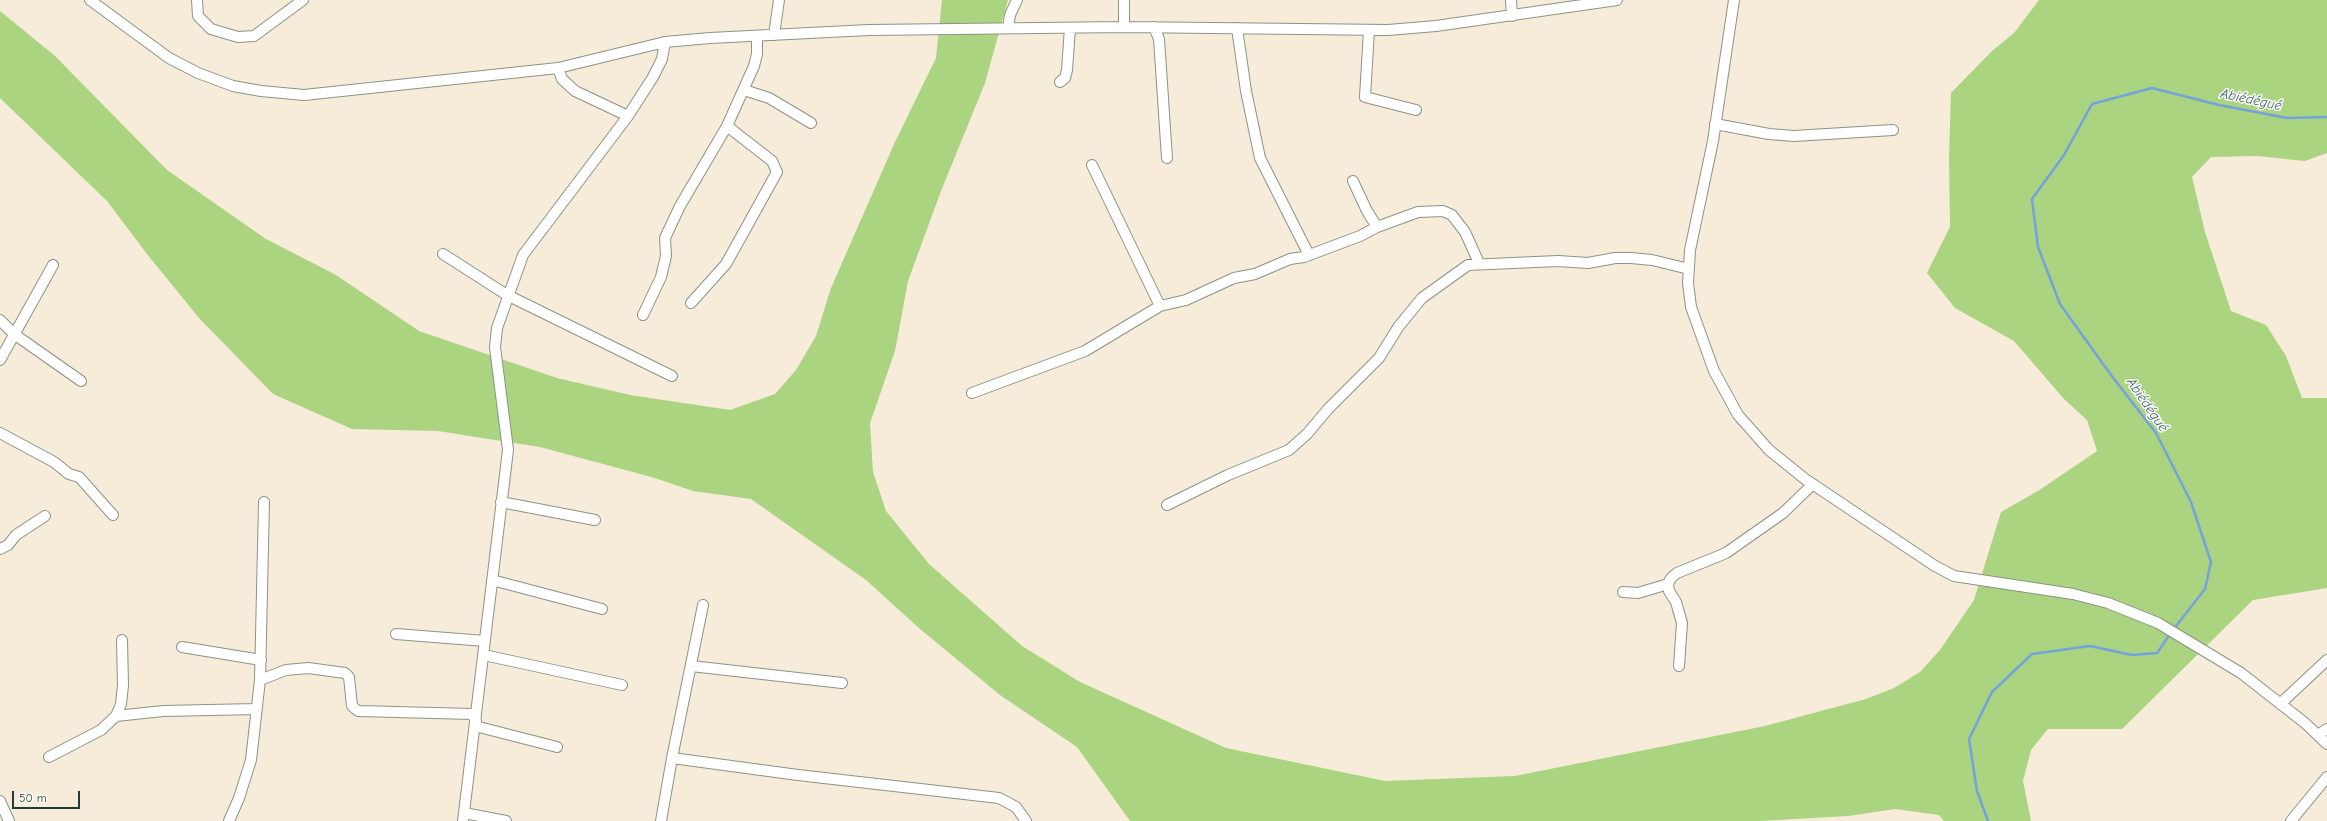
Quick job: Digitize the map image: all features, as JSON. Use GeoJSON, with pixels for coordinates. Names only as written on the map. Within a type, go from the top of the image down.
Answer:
{"type":"FeatureCollection","features":[{"type":"Feature","properties":{"kind":"street"},"geometry":{"type":"LineString","coordinates":[[90,0],[169,58],[198,73],[233,86],[261,92],[304,94],[558,68],[665,42],[869,30],[1124,27],[1369,30],[1436,26],[1617,0]]}},
{"type":"Feature","properties":{"kind":"street"},"geometry":{"type":"LineString","coordinates":[[197,0],[198,16],[211,29],[238,38],[254,36],[303,0]]}},
{"type":"Feature","properties":{"kind":"street"},"geometry":{"type":"LineString","coordinates":[[774,35],[779,0]]}},
{"type":"Feature","properties":{"kind":"street"},"geometry":{"type":"LineString","coordinates":[[1008,28],[1010,15],[1017,0]]}},
{"type":"Feature","properties":{"kind":"street"},"geometry":{"type":"LineString","coordinates":[[1124,0],[1124,27]]}},
{"type":"Feature","properties":{"kind":"street"},"geometry":{"type":"LineString","coordinates":[[1511,0],[1512,16]]}},
{"type":"Feature","properties":{"kind":"street"},"geometry":{"type":"LineString","coordinates":[[1734,0],[1715,124],[1690,250],[1688,283],[1691,307],[1714,371],[1738,415],[1769,450],[1813,484],[1904,547],[1954,576],[2073,594],[2108,603],[2158,623],[2241,673],[2318,735],[2327,744]]}},
{"type":"Feature","properties":{"kind":"street"},"geometry":{"type":"LineString","coordinates":[[1154,27],[1159,39],[1167,158]]}},
{"type":"Feature","properties":{"kind":"street"},"geometry":{"type":"LineString","coordinates":[[1060,82],[1065,78],[1067,70],[1070,28]]}},
{"type":"Feature","properties":{"kind":"street"},"geometry":{"type":"LineString","coordinates":[[1237,28],[1246,92],[1260,158],[1309,255]]}},
{"type":"Feature","properties":{"kind":"street"},"geometry":{"type":"LineString","coordinates":[[1369,30],[1365,97],[1416,110]]}},
{"type":"Feature","properties":{"kind":"street"},"geometry":{"type":"LineString","coordinates":[[643,316],[661,277],[666,256],[665,238],[680,206],[727,126],[744,90],[757,54],[757,36]]}},
{"type":"Feature","properties":{"kind":"street"},"geometry":{"type":"LineString","coordinates":[[506,821],[464,817],[508,450],[495,347],[497,328],[523,255],[628,116],[653,77],[662,59],[665,42]]}},
{"type":"Feature","properties":{"kind":"street"},"geometry":{"type":"LineString","coordinates":[[558,68],[562,79],[575,91],[628,116]]}},
{"type":"Feature","properties":{"kind":"street"},"geometry":{"type":"LineString","coordinates":[[744,90],[769,98],[811,123]]}},
{"type":"Feature","properties":{"kind":"street"},"geometry":{"type":"LineString","coordinates":[[1715,124],[1794,136],[1893,130]]}},
{"type":"Feature","properties":{"kind":"street"},"geometry":{"type":"LineString","coordinates":[[691,303],[726,264],[777,172],[772,161],[727,126]]}},
{"type":"Feature","properties":{"kind":"street"},"geometry":{"type":"LineString","coordinates":[[1092,165],[1160,306]]}},
{"type":"Feature","properties":{"kind":"street"},"geometry":{"type":"LineString","coordinates":[[1353,181],[1367,212],[1377,227]]}},
{"type":"Feature","properties":{"kind":"street"},"geometry":{"type":"LineString","coordinates":[[972,393],[1086,351],[1160,306],[1186,300],[1234,278],[1256,274],[1290,259],[1309,255],[1418,212],[1443,210],[1452,215],[1465,232],[1479,263]]}},
{"type":"Feature","properties":{"kind":"street"},"geometry":{"type":"LineString","coordinates":[[443,254],[508,295],[672,376]]}},
{"type":"Feature","properties":{"kind":"street"},"geometry":{"type":"LineString","coordinates":[[1167,505],[1228,475],[1289,450],[1307,434],[1328,409],[1379,358],[1399,326],[1422,298],[1468,265],[1479,263],[1513,264],[1558,261],[1588,263],[1615,258],[1631,258],[1689,268]]}},
{"type":"Feature","properties":{"kind":"street"},"geometry":{"type":"LineString","coordinates":[[0,360],[52,265]]}},
{"type":"Feature","properties":{"kind":"street"},"geometry":{"type":"LineString","coordinates":[[0,320],[14,334],[81,381]]}},
{"type":"Feature","properties":{"kind":"street"},"geometry":{"type":"LineString","coordinates":[[0,433],[54,462],[69,474],[79,477],[113,515]]}},
{"type":"Feature","properties":{"kind":"street"},"geometry":{"type":"LineString","coordinates":[[1623,592],[1638,593],[1668,584],[1677,573],[1726,553],[1783,513],[1813,484]]}},
{"type":"Feature","properties":{"kind":"street"},"geometry":{"type":"LineString","coordinates":[[229,821],[239,798],[251,760],[260,680],[264,502]]}},
{"type":"Feature","properties":{"kind":"street"},"geometry":{"type":"LineString","coordinates":[[501,502],[595,520]]}},
{"type":"Feature","properties":{"kind":"street"},"geometry":{"type":"LineString","coordinates":[[0,549],[8,545],[16,535],[45,516]]}},
{"type":"Feature","properties":{"kind":"street"},"geometry":{"type":"LineString","coordinates":[[492,580],[602,609]]}},
{"type":"Feature","properties":{"kind":"street"},"geometry":{"type":"LineString","coordinates":[[1668,584],[1676,602],[1682,623],[1679,666]]}},
{"type":"Feature","properties":{"kind":"street"},"geometry":{"type":"LineString","coordinates":[[661,821],[672,758],[703,605]]}},
{"type":"Feature","properties":{"kind":"street"},"geometry":{"type":"LineString","coordinates":[[396,634],[485,641]]}},
{"type":"Feature","properties":{"kind":"street"},"geometry":{"type":"LineString","coordinates":[[49,757],[101,730],[116,716],[121,704],[123,685],[122,640]]}},
{"type":"Feature","properties":{"kind":"street"},"geometry":{"type":"LineString","coordinates":[[182,647],[261,660]]}},
{"type":"Feature","properties":{"kind":"street"},"geometry":{"type":"LineString","coordinates":[[484,654],[622,685]]}},
{"type":"Feature","properties":{"kind":"street"},"geometry":{"type":"LineString","coordinates":[[2280,704],[2327,660]]}},
{"type":"Feature","properties":{"kind":"street"},"geometry":{"type":"LineString","coordinates":[[691,666],[842,683]]}},
{"type":"Feature","properties":{"kind":"street"},"geometry":{"type":"LineString","coordinates":[[260,680],[286,670],[308,668],[345,673],[349,677],[352,706],[358,711],[472,714],[475,724]]}},
{"type":"Feature","properties":{"kind":"street"},"geometry":{"type":"LineString","coordinates":[[116,716],[162,711],[256,709]]}},
{"type":"Feature","properties":{"kind":"street"},"geometry":{"type":"LineString","coordinates":[[475,724],[557,747]]}},
{"type":"Feature","properties":{"kind":"street"},"geometry":{"type":"LineString","coordinates":[[2318,735],[2327,729]]}},
{"type":"Feature","properties":{"kind":"street"},"geometry":{"type":"LineString","coordinates":[[672,758],[999,798],[1016,807],[1026,821]]}},
{"type":"Feature","properties":{"kind":"street"},"geometry":{"type":"LineString","coordinates":[[2291,821],[2327,777]]}},
{"type":"Feature","properties":{"kind":"street"},"geometry":{"type":"LineString","coordinates":[[0,801],[8,821]]}},
{"type":"Feature","properties":{"kind":"green space"},"geometry":{"type":"Polygon","coordinates":[[[942,0],[1008,0],[985,83],[941,191],[908,281],[895,351],[870,423],[873,472],[886,511],[929,564],[1022,646],[1080,682],[1226,748],[1385,781],[1515,776],[1765,726],[1866,699],[1894,688],[1920,672],[1940,650],[1974,600],[2001,512],[2038,491],[2097,451],[2087,420],[2064,399],[2014,341],[1955,308],[1927,273],[1950,227],[1949,157],[1951,93],[1992,51],[2014,33],[2039,0],[2327,0],[2327,153],[2305,161],[2257,156],[2211,157],[2192,177],[2205,232],[2231,311],[2266,325],[2286,356],[2302,398],[2327,398],[2327,588],[2253,600],[2122,729],[2048,729],[2031,750],[2023,781],[2031,821],[1944,821],[1939,815],[1895,809],[1848,816],[1760,821],[1130,821],[1077,747],[1000,695],[920,629],[866,580],[751,499],[693,491],[655,478],[540,447],[438,431],[352,429],[273,394],[199,318],[147,254],[107,201],[0,98],[0,11],[55,56],[167,170],[266,239],[336,275],[419,331],[557,378],[630,395],[730,410],[775,394],[796,370],[816,336],[831,288],[895,142],[936,58],[942,0]]]}},
{"type":"Feature","properties":{"kind":"waterway","name":"Abiédégué"},"geometry":{"type":"LineString","coordinates":[[2173,630],[2205,589],[2211,562],[2191,502],[2156,433],[2111,375],[2060,304],[2038,247],[2032,199],[2064,155],[2092,104],[2152,88],[2219,105],[2287,118],[2327,117]]}},
{"type":"Feature","properties":{"kind":"waterway","name":"Abiédégué"},"geometry":{"type":"LineString","coordinates":[[1988,821],[1977,791],[1969,739],[1992,692],[2032,654],[2090,646],[2132,655],[2157,653],[2170,634]]}}]}
